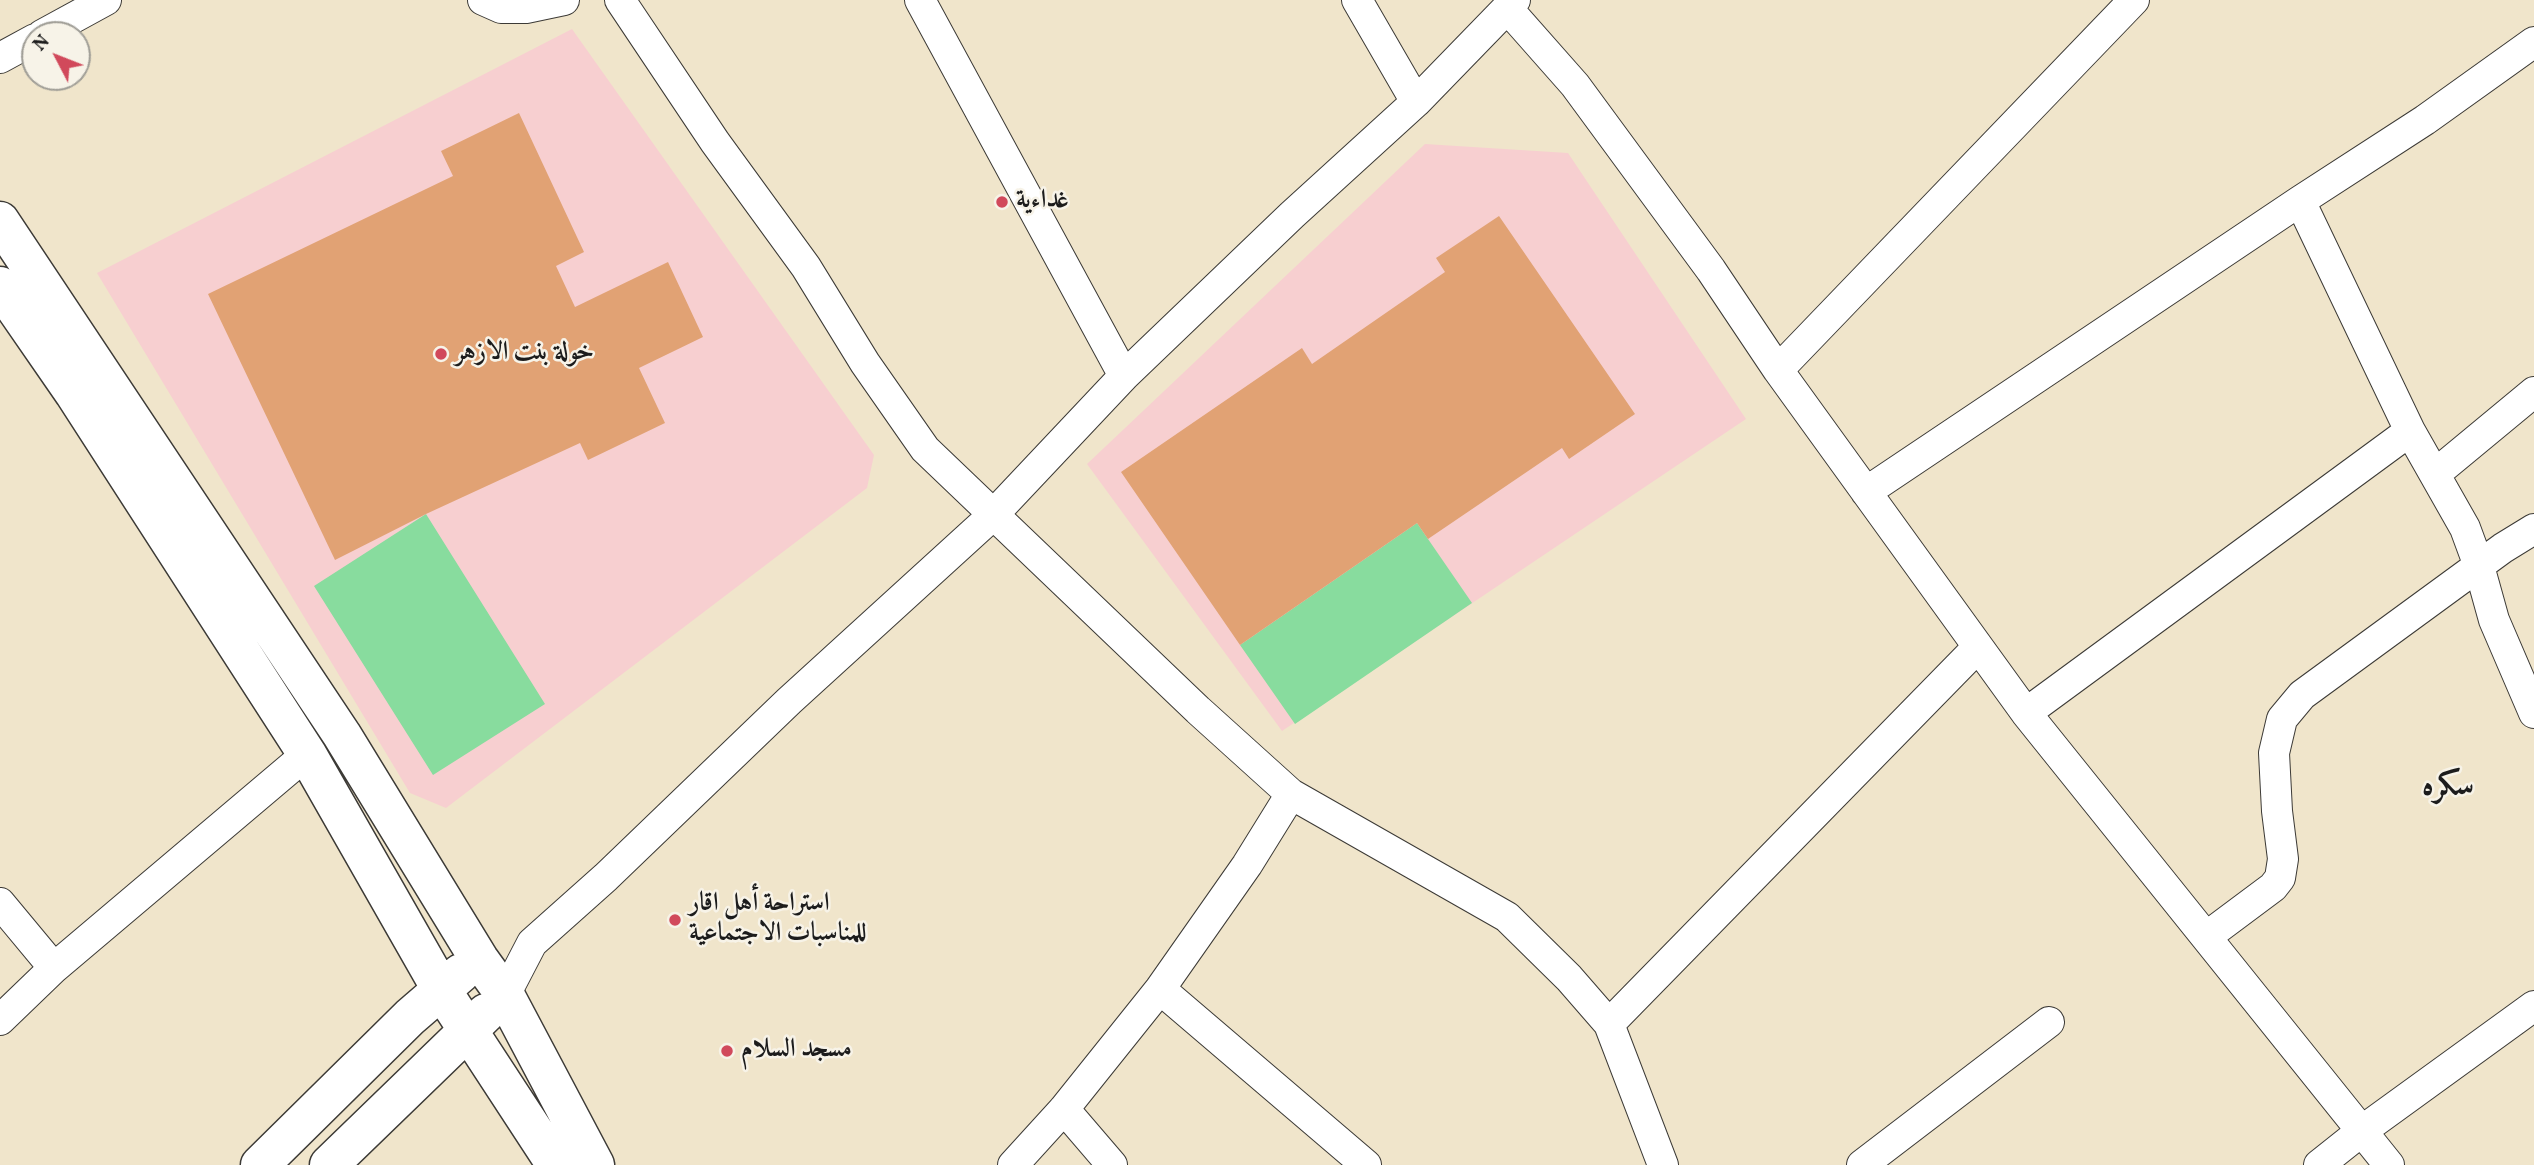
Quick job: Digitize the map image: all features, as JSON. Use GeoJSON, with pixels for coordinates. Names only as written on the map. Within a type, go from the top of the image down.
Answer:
{"type":"FeatureCollection","features":[{"type":"Feature","properties":{"kind":"main road"},"geometry":{"type":"LineString","coordinates":[[0,221],[342,735],[505,995],[596,1165]]}},
{"type":"Feature","properties":{"kind":"main road"},"geometry":{"type":"LineString","coordinates":[[0,286],[74,393],[307,754],[441,989],[556,1165]]}},
{"type":"Feature","properties":{"kind":"main road"},"geometry":{"type":"LineString","coordinates":[[260,1165],[441,989],[480,959]]}},
{"type":"Feature","properties":{"kind":"main road"},"geometry":{"type":"LineString","coordinates":[[329,1165],[505,995]]}},
{"type":"Feature","properties":{"kind":"street"},"geometry":{"type":"LineString","coordinates":[[68,21],[106,0]]}},
{"type":"Feature","properties":{"kind":"street"},"geometry":{"type":"LineString","coordinates":[[484,0],[501,8],[526,8],[564,0]]}},
{"type":"Feature","properties":{"kind":"street"},"geometry":{"type":"LineString","coordinates":[[620,0],[715,142],[806,267],[865,363],[925,449],[992,516],[1291,794],[1507,917],[1569,978],[1609,1024],[1663,1165]]}},
{"type":"Feature","properties":{"kind":"street"},"geometry":{"type":"LineString","coordinates":[[920,0],[1124,376]]}},
{"type":"Feature","properties":{"kind":"street"},"geometry":{"type":"LineString","coordinates":[[1357,0],[1416,102]]}},
{"type":"Feature","properties":{"kind":"street"},"geometry":{"type":"LineString","coordinates":[[1778,370],[2134,0]]}},
{"type":"Feature","properties":{"kind":"street"},"geometry":{"type":"LineString","coordinates":[[505,995],[532,943],[607,877],[789,701],[992,516],[1124,376],[1292,215],[1416,102],[1511,4],[1575,85],[1711,270],[1778,370],[2026,713],[2389,1165]]}},
{"type":"Feature","properties":{"kind":"street"},"geometry":{"type":"LineString","coordinates":[[1866,492],[2300,201],[2426,120],[2534,42]]}},
{"type":"Feature","properties":{"kind":"street"},"geometry":{"type":"LineString","coordinates":[[0,58],[21,47]]}},
{"type":"Feature","properties":{"kind":"street"},"geometry":{"type":"LineString","coordinates":[[2300,201],[2410,431],[2465,528],[2494,620],[2534,713]]}},
{"type":"Feature","properties":{"kind":"street"},"geometry":{"type":"LineString","coordinates":[[2435,474],[2534,392]]}},
{"type":"Feature","properties":{"kind":"street"},"geometry":{"type":"LineString","coordinates":[[2026,713],[2410,431]]}},
{"type":"Feature","properties":{"kind":"street"},"geometry":{"type":"LineString","coordinates":[[2206,937],[2273,887],[2280,878],[2283,859],[2274,753],[2282,719],[2302,695],[2534,529]]}},
{"type":"Feature","properties":{"kind":"street"},"geometry":{"type":"LineString","coordinates":[[1609,1024],[1978,648]]}},
{"type":"Feature","properties":{"kind":"street"},"geometry":{"type":"LineString","coordinates":[[0,1020],[54,968],[307,754]]}},
{"type":"Feature","properties":{"kind":"street"},"geometry":{"type":"LineString","coordinates":[[1013,1165],[1064,1109],[1160,989],[1247,865],[1291,794]]}},
{"type":"Feature","properties":{"kind":"street"},"geometry":{"type":"LineString","coordinates":[[0,903],[54,968]]}},
{"type":"Feature","properties":{"kind":"street"},"geometry":{"type":"LineString","coordinates":[[480,959],[532,943]]}},
{"type":"Feature","properties":{"kind":"street"},"geometry":{"type":"LineString","coordinates":[[1160,989],[1366,1165]]}},
{"type":"Feature","properties":{"kind":"street"},"geometry":{"type":"LineString","coordinates":[[2319,1165],[2534,1006]]}},
{"type":"Feature","properties":{"kind":"street"},"geometry":{"type":"LineString","coordinates":[[1862,1165],[2049,1022]]}},
{"type":"Feature","properties":{"kind":"street"},"geometry":{"type":"LineString","coordinates":[[1064,1109],[1112,1165]]}},
{"type":"Feature","properties":{"kind":"shaded area"},"geometry":{"type":"Polygon","coordinates":[[[572,29],[874,455],[867,488],[446,808],[410,793],[97,273],[572,29]]]}},
{"type":"Feature","properties":{"kind":"shaded area"},"geometry":{"type":"Polygon","coordinates":[[[1425,144],[1568,153],[1746,419],[1282,731],[1087,464],[1425,144]]]}},
{"type":"Feature","properties":{"kind":"green space"},"geometry":{"type":"Polygon","coordinates":[[[426,514],[545,704],[433,775],[314,586],[426,514]]]}},
{"type":"Feature","properties":{"kind":"green space"},"geometry":{"type":"Polygon","coordinates":[[[1417,523],[1472,603],[1295,724],[1240,645],[1417,523]]]}},
{"type":"Feature","properties":{"kind":"building"},"geometry":{"type":"Polygon","coordinates":[[[519,113],[584,252],[556,266],[575,307],[668,262],[703,337],[639,368],[665,423],[588,460],[580,443],[426,514],[335,560],[208,294],[453,176],[441,151],[519,113]]]}},
{"type":"Feature","properties":{"kind":"building"},"geometry":{"type":"Polygon","coordinates":[[[1499,216],[1635,414],[1569,459],[1562,448],[1428,539],[1417,523],[1240,645],[1121,472],[1302,348],[1312,364],[1445,272],[1436,258],[1499,216]]]}},
{"type":"Feature","properties":{"kind":"place","name":"غداءية"},"geometry":{"type":"Point","coordinates":[1002,202]}},
{"type":"Feature","properties":{"kind":"place","name":"خولة بنت الازهر"},"geometry":{"type":"Point","coordinates":[441,354]}},
{"type":"Feature","properties":{"kind":"place","name":"استراحة أهل اقار للمناسبات الاجتماعية"},"geometry":{"type":"Point","coordinates":[675,920]}},
{"type":"Feature","properties":{"kind":"place","name":"مسجد السلام"},"geometry":{"type":"Point","coordinates":[727,1051]}},
{"type":"Feature","properties":{"kind":"district","name":"سكره"},"geometry":{"type":"Point","coordinates":[2448,789]}}]}
